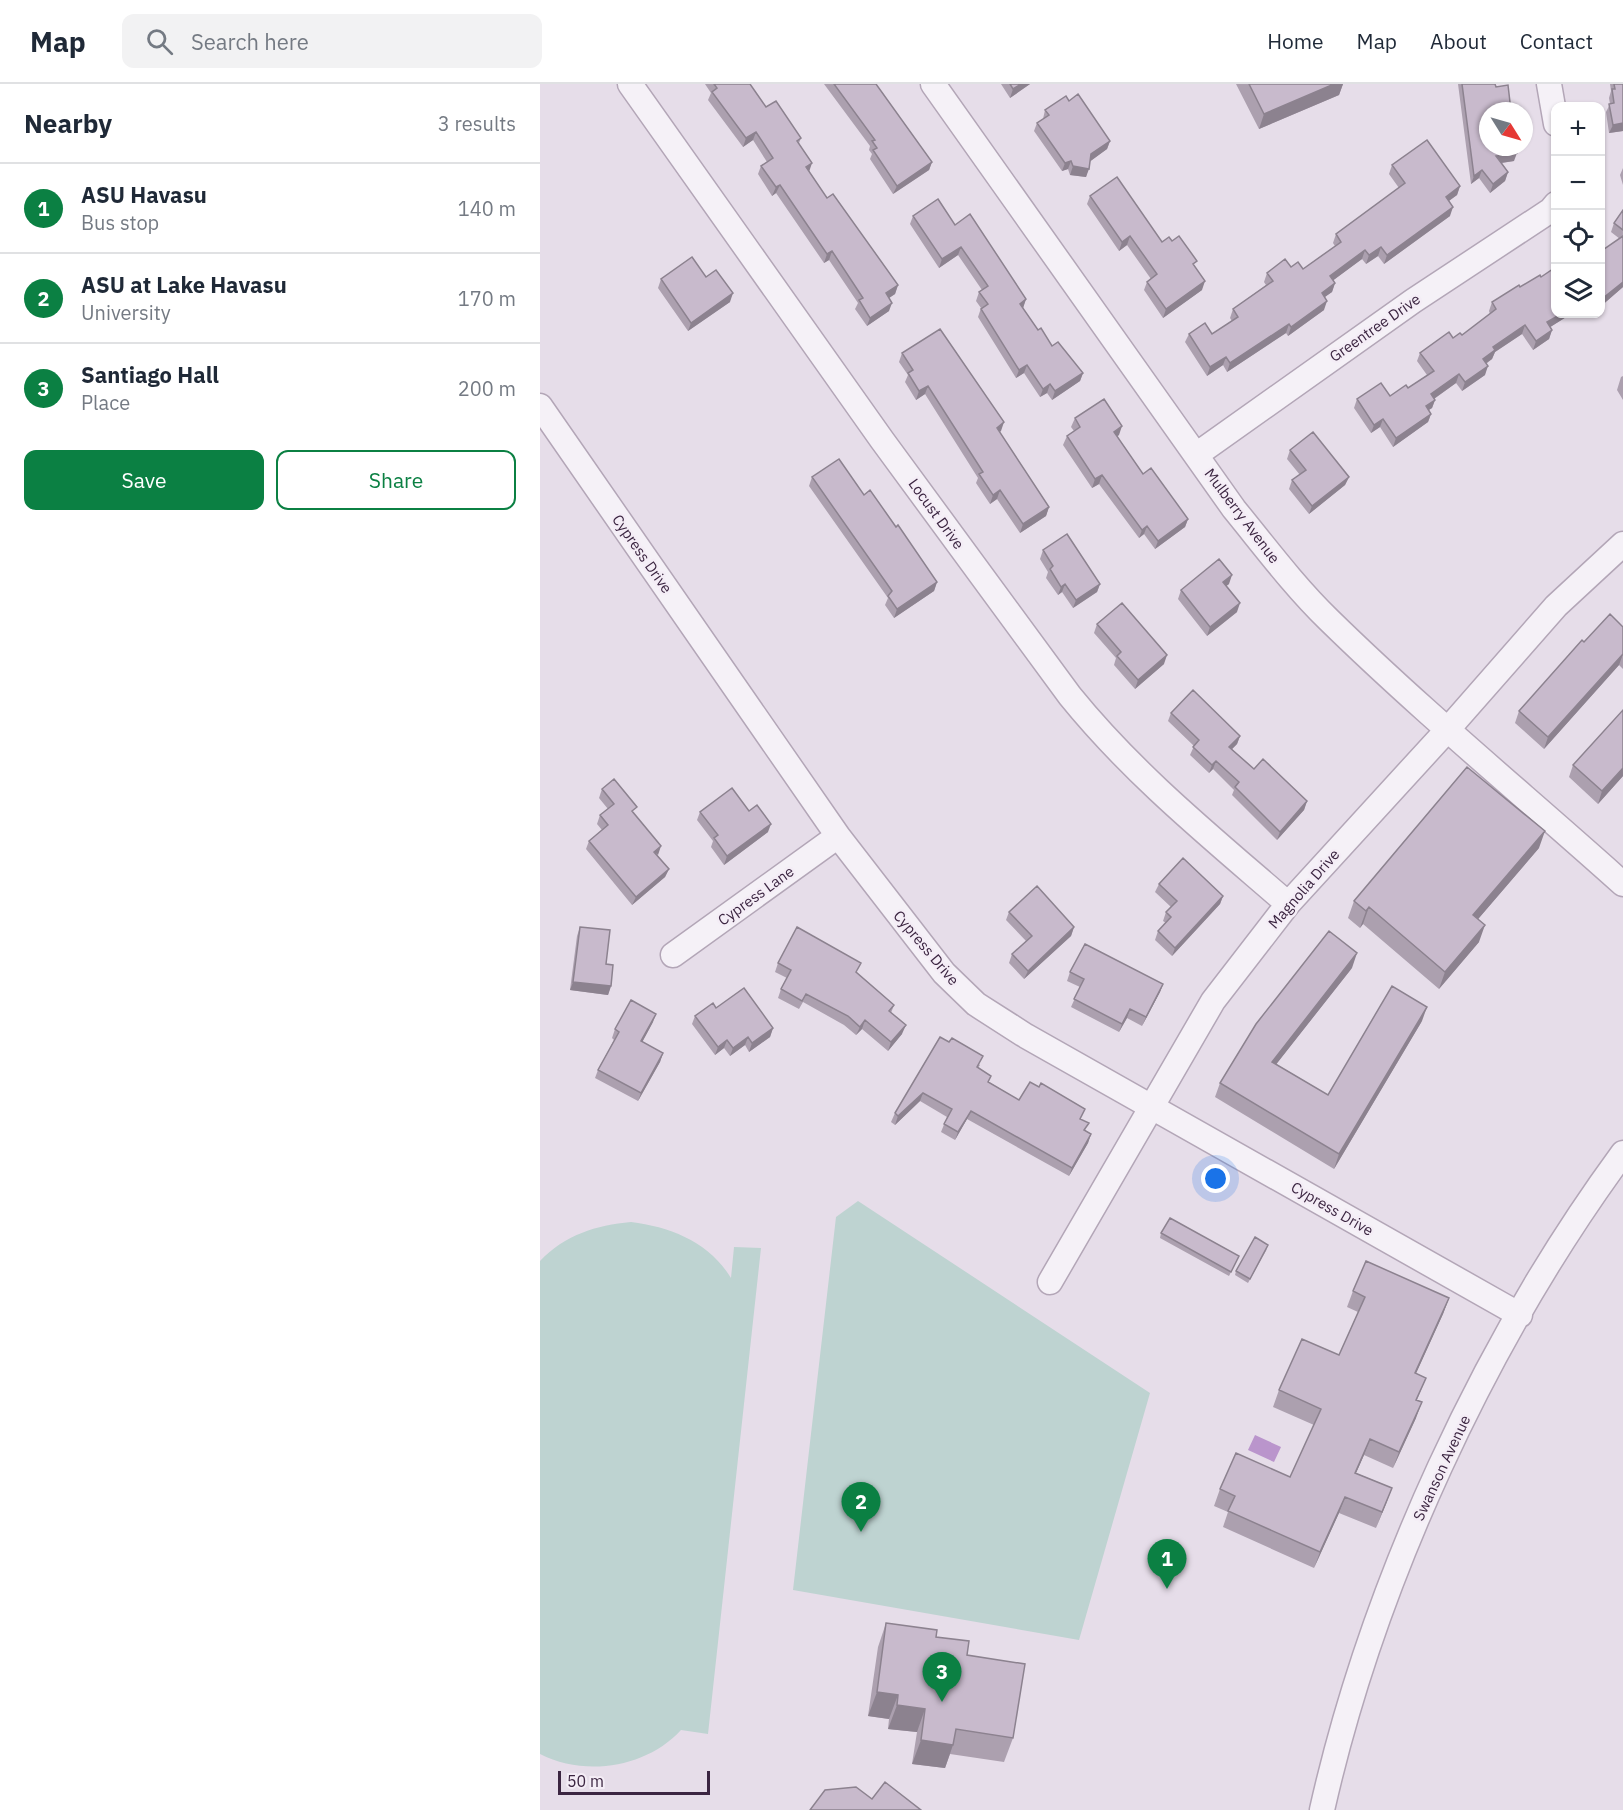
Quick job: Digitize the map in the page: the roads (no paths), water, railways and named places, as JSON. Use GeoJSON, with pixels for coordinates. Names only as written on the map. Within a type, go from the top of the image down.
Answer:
{"type":"FeatureCollection","features":[{"type":"Feature","properties":{"kind":"street","name":"Locust Drive"},"geometry":{"type":"LineString","coordinates":[[630,84],[882,440],[1070,696],[1101,734],[1167,799],[1288,904]]}},
{"type":"Feature","properties":{"kind":"street","name":"Mulberry Avenue"},"geometry":{"type":"LineString","coordinates":[[933,84],[1196,455],[1279,566],[1328,619],[1623,884]]}},
{"type":"Feature","properties":{"kind":"street"},"geometry":{"type":"LineString","coordinates":[[1549,84],[1552,102]]}},
{"type":"Feature","properties":{"kind":"street","name":"Greentree Drive"},"geometry":{"type":"LineString","coordinates":[[1196,455],[1413,301],[1551,210]]}},
{"type":"Feature","properties":{"kind":"street","name":"Cypress Drive"},"geometry":{"type":"LineString","coordinates":[[540,406],[838,836],[944,973],[976,1004],[1026,1036],[1520,1315]]}},
{"type":"Feature","properties":{"kind":"street","name":"Magnolia Drive"},"geometry":{"type":"LineString","coordinates":[[1050,1282],[1213,1001],[1288,904],[1449,728],[1556,606],[1623,544]]}},
{"type":"Feature","properties":{"kind":"street","name":"Cypress Lane"},"geometry":{"type":"LineString","coordinates":[[673,955],[838,836]]}},
{"type":"Feature","properties":{"kind":"street","name":"Swanson Avenue"},"geometry":{"type":"LineString","coordinates":[[1322,1810],[1351,1704],[1382,1610],[1418,1519],[1459,1429],[1559,1248],[1623,1153]]}},
{"type":"Feature","properties":{"kind":"place","name":"ASU at Lake Havasu"},"geometry":{"type":"Point","coordinates":[861,1532]}},
{"type":"Feature","properties":{"kind":"place","name":"ASU Havasu"},"geometry":{"type":"Point","coordinates":[1167,1589]}},
{"type":"Feature","properties":{"kind":"place","name":"Santiago Hall"},"geometry":{"type":"Point","coordinates":[942,1702]}}]}
